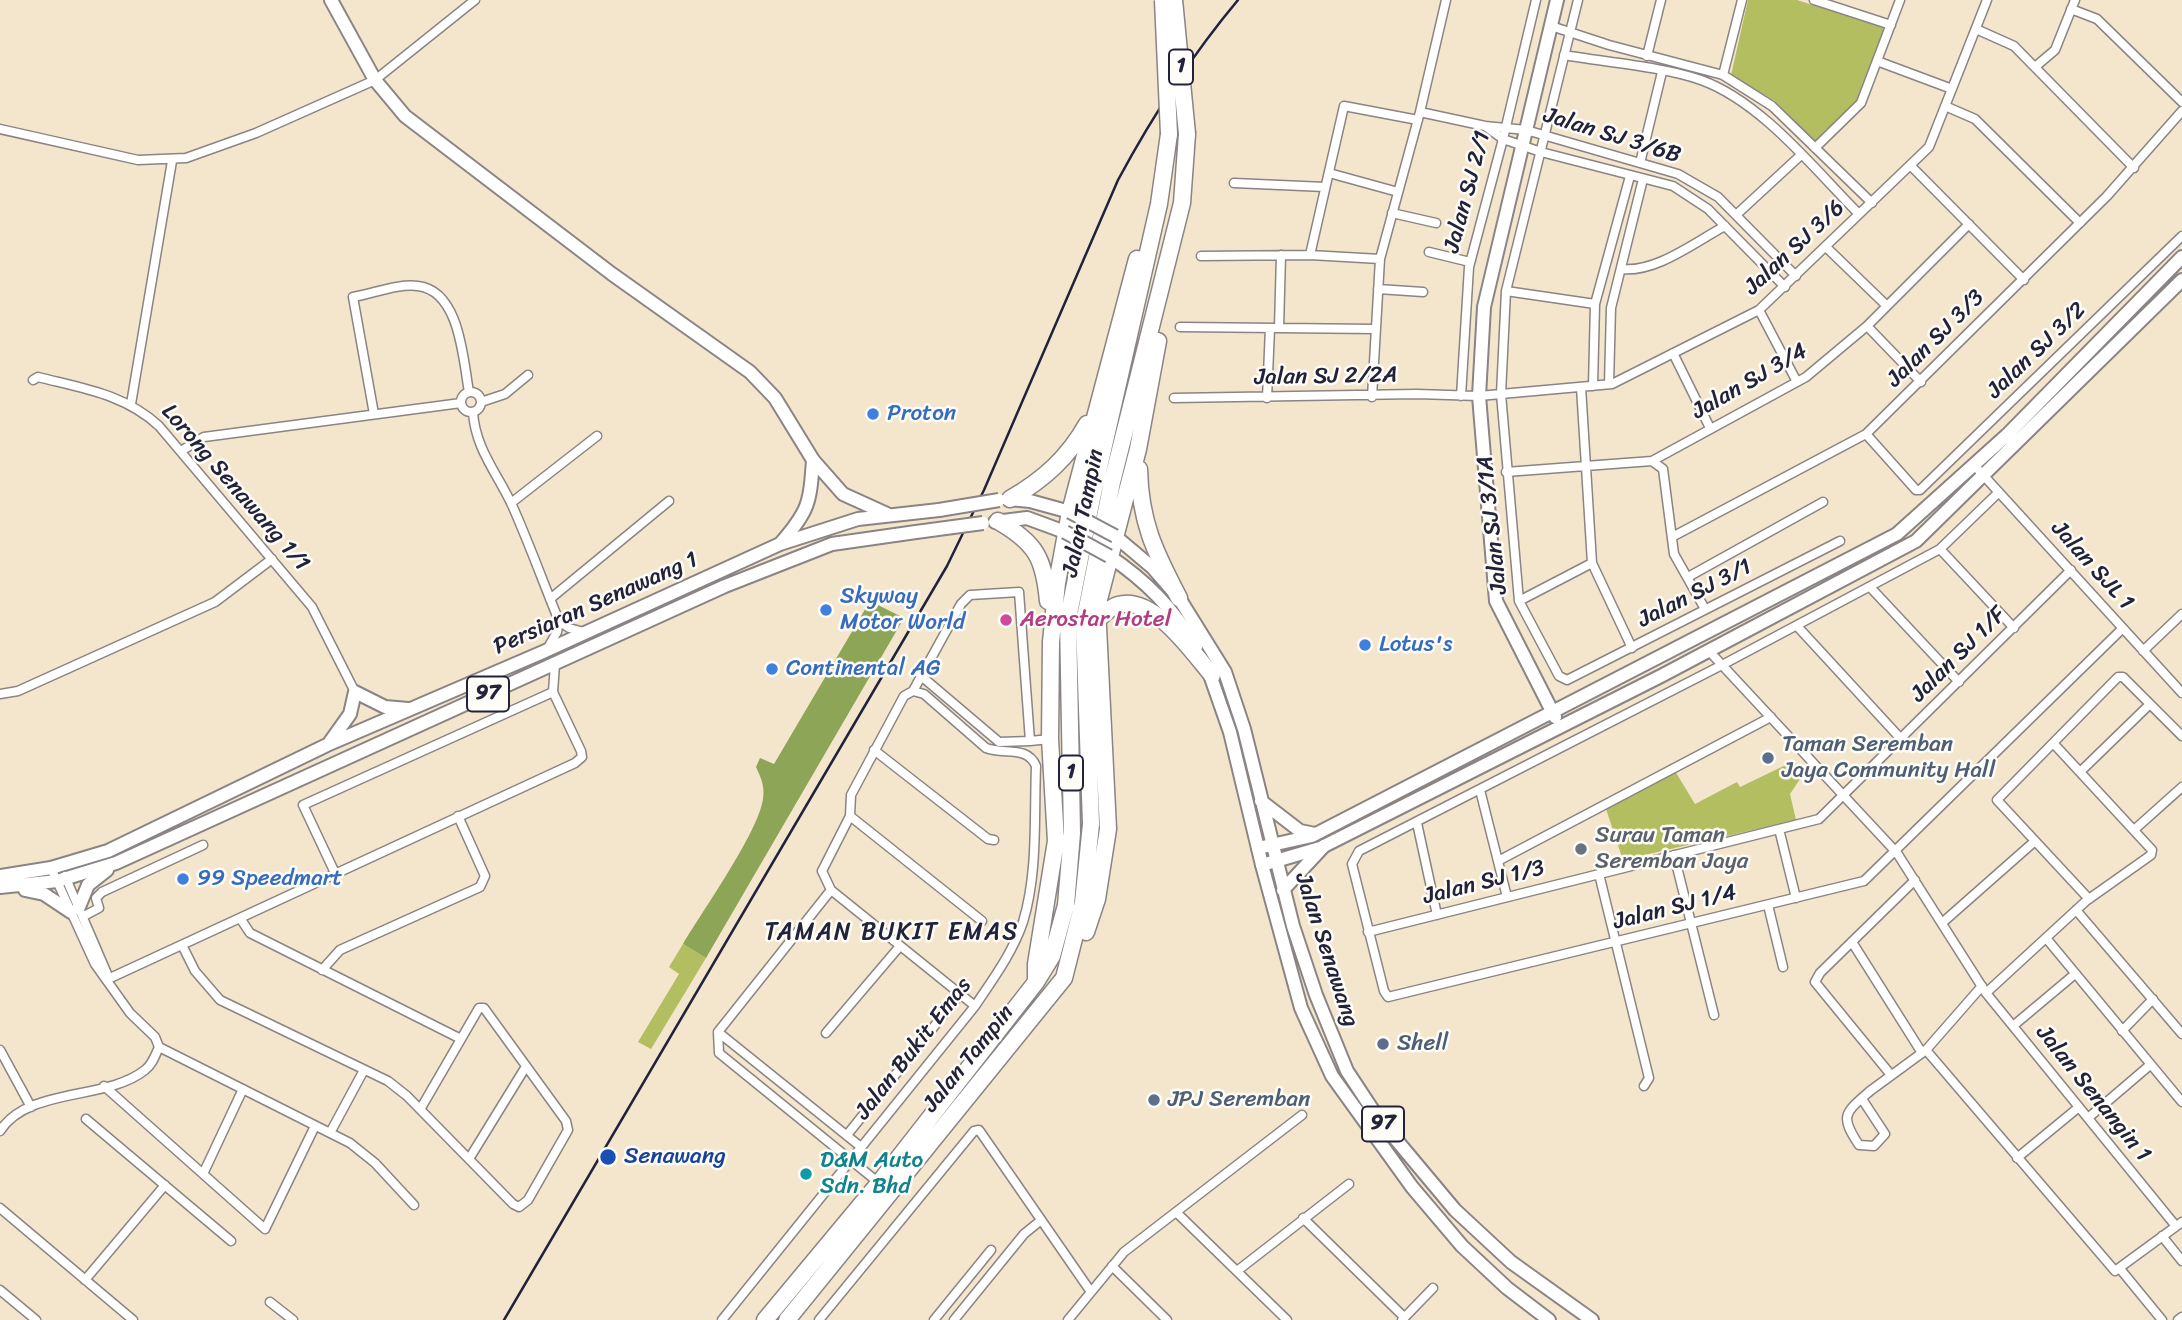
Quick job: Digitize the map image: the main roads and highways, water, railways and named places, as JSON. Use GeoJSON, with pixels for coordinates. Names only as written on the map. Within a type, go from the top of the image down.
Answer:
{"type":"FeatureCollection","features":[{"type":"Feature","properties":{"kind":"highway","name":"Jalan Tampin"},"geometry":{"type":"LineString","coordinates":[[765,1320],[878,1183],[1036,982],[1052,956],[1066,905],[1072,833],[1068,619],[1169,141],[1163,0]]}},
{"type":"Feature","properties":{"kind":"highway","name":"Jalan Tampin"},"geometry":{"type":"LineString","coordinates":[[787,1320],[1064,978],[1083,903],[1091,824],[1084,623],[1112,482],[1182,203],[1187,134],[1174,0]]}},
{"type":"Feature","properties":{"kind":"highway"},"geometry":{"type":"LineString","coordinates":[[1051,642],[1065,532],[1169,141]]}},
{"type":"Feature","properties":{"kind":"highway"},"geometry":{"type":"LineString","coordinates":[[1064,978],[1082,945],[1097,899],[1108,829],[1096,621],[1138,449],[1182,203]]}},
{"type":"Feature","properties":{"kind":"highway"},"geometry":{"type":"LineString","coordinates":[[1004,499],[1046,476],[1076,443],[1099,401]]}},
{"type":"Feature","properties":{"kind":"highway"},"geometry":{"type":"LineString","coordinates":[[1138,449],[1139,505],[1155,551],[1179,598]]}},
{"type":"Feature","properties":{"kind":"highway"},"geometry":{"type":"LineString","coordinates":[[991,522],[1021,535],[1040,558],[1046,579],[1051,642],[1050,739],[1056,851],[1035,964],[1036,982]]}},
{"type":"Feature","properties":{"kind":"highway"},"geometry":{"type":"LineString","coordinates":[[1096,621],[1121,604],[1136,604],[1170,625],[1212,675]]}},
{"type":"Feature","properties":{"kind":"main road"},"geometry":{"type":"LineString","coordinates":[[331,0],[375,80],[405,116],[612,274],[750,372],[775,398],[813,460],[843,494],[890,516]]}},
{"type":"Feature","properties":{"kind":"main road"},"geometry":{"type":"LineString","coordinates":[[1558,0],[1484,307],[1479,396],[1496,601],[1560,726]]}},
{"type":"Feature","properties":{"kind":"main road"},"geometry":{"type":"LineString","coordinates":[[1258,849],[1315,834],[1896,534],[1974,465],[2182,257]]}},
{"type":"Feature","properties":{"kind":"main road"},"geometry":{"type":"LineString","coordinates":[[1262,865],[1324,846],[1709,651],[1916,541],[2182,281]]}},
{"type":"Feature","properties":{"kind":"main road"},"geometry":{"type":"LineString","coordinates":[[780,544],[803,519],[808,507],[813,460]]}},
{"type":"Feature","properties":{"kind":"main road","name":"Persiaran Senawang 1"},"geometry":{"type":"LineString","coordinates":[[2,883],[108,851],[327,745],[543,652],[780,544],[858,519],[1004,499],[1051,505],[1070,512]]}},
{"type":"Feature","properties":{"kind":"main road","name":"97"},"geometry":{"type":"LineString","coordinates":[[1070,512],[1115,536]]}},
{"type":"Feature","properties":{"kind":"main road","name":"Persiaran Senawang 1"},"geometry":{"type":"LineString","coordinates":[[2,883],[62,880],[116,863],[810,552],[863,537],[1027,518],[1065,532]]}},
{"type":"Feature","properties":{"kind":"main road","name":"97"},"geometry":{"type":"LineString","coordinates":[[1065,532],[1110,556]]}},
{"type":"Feature","properties":{"kind":"main road","name":"Jalan Senawang"},"geometry":{"type":"LineString","coordinates":[[1115,536],[1153,568],[1179,598],[1225,672],[1244,729],[1283,890],[1331,1034],[1347,1071],[1378,1118],[1455,1210],[1511,1262],[1592,1320]]}},
{"type":"Feature","properties":{"kind":"main road","name":"Jalan Senawang"},"geometry":{"type":"LineString","coordinates":[[1110,556],[1144,580],[1170,608],[1212,675],[1230,732],[1262,865],[1301,1008],[1332,1076],[1404,1177],[1462,1246],[1507,1288],[1549,1320]]}},
{"type":"Feature","properties":{"kind":"main road"},"geometry":{"type":"LineString","coordinates":[[1689,641],[1709,651]]}},
{"type":"Feature","properties":{"kind":"main road"},"geometry":{"type":"LineString","coordinates":[[327,745],[345,724],[355,692],[385,707],[410,709]]}},
{"type":"Feature","properties":{"kind":"main road"},"geometry":{"type":"LineString","coordinates":[[1261,801],[1300,831],[1315,834]]}},
{"type":"Feature","properties":{"kind":"main road"},"geometry":{"type":"LineString","coordinates":[[1283,890],[1324,846]]}},
{"type":"Feature","properties":{"kind":"main road"},"geometry":{"type":"LineString","coordinates":[[2,883],[44,894],[78,911],[88,885],[116,863]]}},
{"type":"Feature","properties":{"kind":"railway"},"geometry":{"type":"LineString","coordinates":[[504,1320],[947,566],[984,490],[1118,180],[1174,87],[1238,0]]}},
{"type":"Feature","properties":{"kind":"place","name":"Proton"},"geometry":{"type":"Point","coordinates":[873,414]}},
{"type":"Feature","properties":{"kind":"place","name":"Skyway Motor World"},"geometry":{"type":"Point","coordinates":[826,610]}},
{"type":"Feature","properties":{"kind":"place","name":"Aerostar Hotel"},"geometry":{"type":"Point","coordinates":[1006,620]}},
{"type":"Feature","properties":{"kind":"place","name":"Lotus's"},"geometry":{"type":"Point","coordinates":[1365,645]}},
{"type":"Feature","properties":{"kind":"place","name":"Continental AG"},"geometry":{"type":"Point","coordinates":[772,669]}},
{"type":"Feature","properties":{"kind":"place","name":"Taman Seremban Jaya Community Hall"},"geometry":{"type":"Point","coordinates":[1768,758]}},
{"type":"Feature","properties":{"kind":"place","name":"Surau Taman Seremban Jaya"},"geometry":{"type":"Point","coordinates":[1581,849]}},
{"type":"Feature","properties":{"kind":"place","name":"99 Speedmart"},"geometry":{"type":"Point","coordinates":[183,879]}},
{"type":"Feature","properties":{"kind":"place","name":"Shell"},"geometry":{"type":"Point","coordinates":[1383,1044]}},
{"type":"Feature","properties":{"kind":"place","name":"JPJ Seremban"},"geometry":{"type":"Point","coordinates":[1154,1100]}},
{"type":"Feature","properties":{"kind":"place","name":"Senawang"},"geometry":{"type":"Point","coordinates":[608,1157]}},
{"type":"Feature","properties":{"kind":"place","name":"D&M Auto Sdn. Bhd"},"geometry":{"type":"Point","coordinates":[806,1174]}},
{"type":"Feature","properties":{"kind":"district","name":"TAMAN BUKIT EMAS"},"geometry":{"type":"Point","coordinates":[892,933]}}]}
